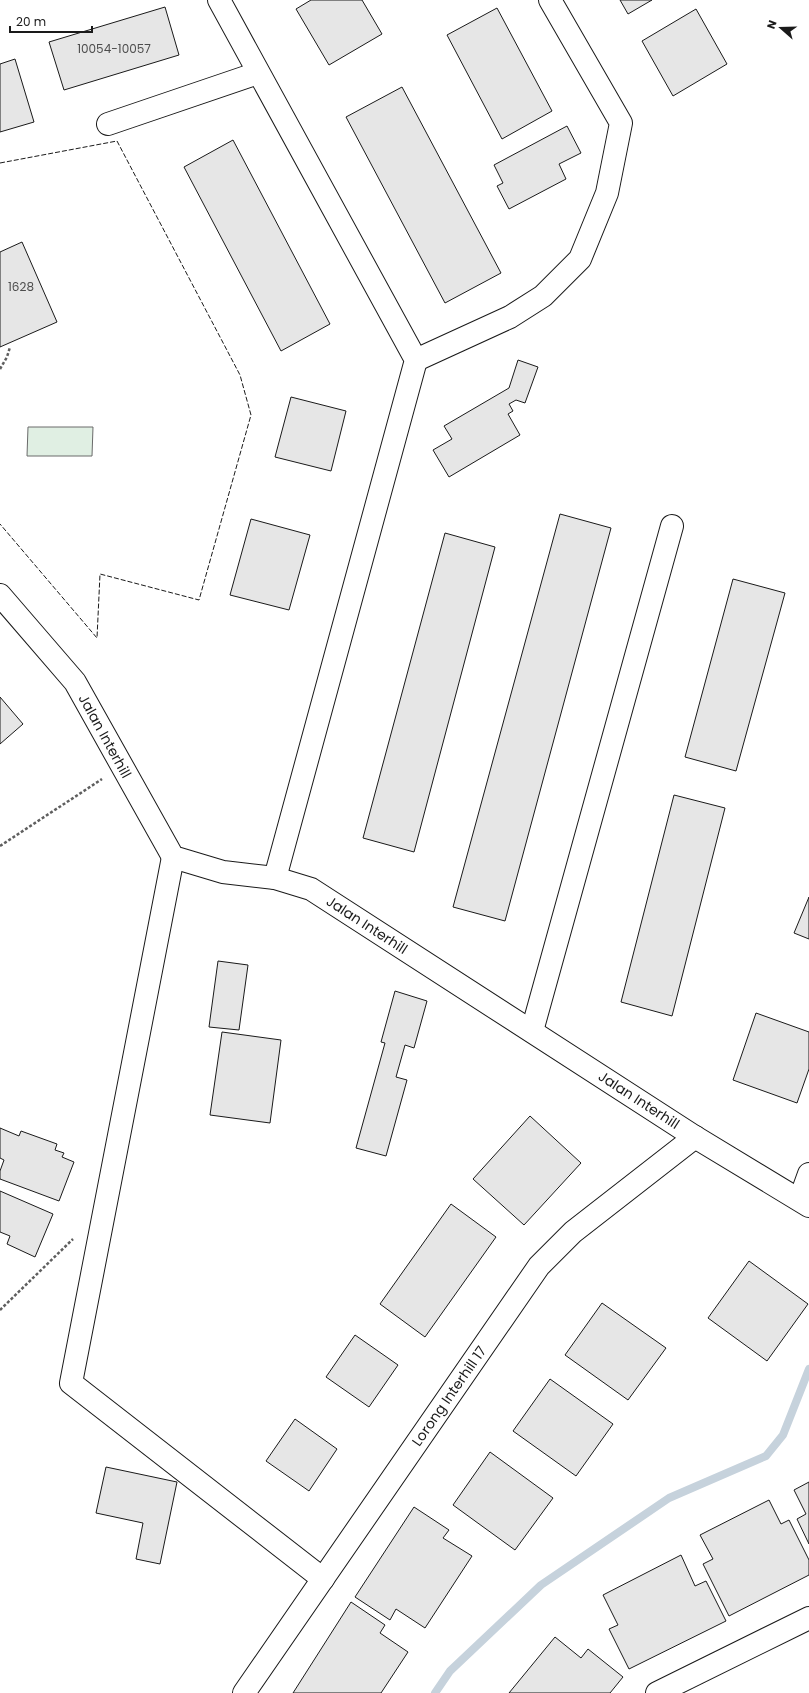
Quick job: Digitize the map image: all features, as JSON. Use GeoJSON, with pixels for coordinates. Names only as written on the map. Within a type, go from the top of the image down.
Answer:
{"type":"FeatureCollection","features":[{"type":"Feature","properties":{"kind":"street"},"geometry":{"type":"LineString","coordinates":[[219,0],[416,360],[275,878]]}},
{"type":"Feature","properties":{"kind":"street"},"geometry":{"type":"LineString","coordinates":[[416,360],[510,318],[543,296],[580,259],[607,193],[621,123],[550,0]]}},
{"type":"Feature","properties":{"kind":"street"},"geometry":{"type":"LineString","coordinates":[[108,124],[258,73]]}},
{"type":"Feature","properties":{"kind":"street"},"geometry":{"type":"LineString","coordinates":[[532,1031],[672,526]]}},
{"type":"Feature","properties":{"kind":"street","name":"Jalan Interhill"},"geometry":{"type":"LineString","coordinates":[[0,595],[75,682],[173,857],[223,872],[275,878],[311,889],[695,1136],[804,1202]]}},
{"type":"Feature","properties":{"kind":"street"},"geometry":{"type":"LineString","coordinates":[[173,857],[71,1382],[323,1579]]}},
{"type":"Feature","properties":{"kind":"street","name":"Lorong Interhill 17"},"geometry":{"type":"LineString","coordinates":[[244,1693],[538,1266],[573,1232],[695,1136]]}},
{"type":"Feature","properties":{"kind":"street"},"geometry":{"type":"LineString","coordinates":[[804,1202],[809,1174]]}},
{"type":"Feature","properties":{"kind":"street"},"geometry":{"type":"LineString","coordinates":[[656,1693],[809,1618]]}},
{"type":"Feature","properties":{"kind":"path"},"geometry":{"type":"LineString","coordinates":[[0,369],[7,357],[10,346]]}},
{"type":"Feature","properties":{"kind":"path"},"geometry":{"type":"LineString","coordinates":[[0,846],[121,766]]}},
{"type":"Feature","properties":{"kind":"path"},"geometry":{"type":"LineString","coordinates":[[0,1310],[77,1235]]}},
{"type":"Feature","properties":{"kind":"green space"},"geometry":{"type":"Polygon","coordinates":[[[28,427],[93,427],[92,456],[27,456],[28,427]]]}},
{"type":"Feature","properties":{"kind":"building"},"geometry":{"type":"Polygon","coordinates":[[[311,0],[362,0],[382,34],[329,65],[296,9],[311,0]]]}},
{"type":"Feature","properties":{"kind":"building"},"geometry":{"type":"Polygon","coordinates":[[[620,0],[652,0],[628,14],[620,0]]]}},
{"type":"Feature","properties":{"kind":"building"},"geometry":{"type":"Polygon","coordinates":[[[165,7],[179,55],[64,90],[49,42],[165,7]]]}},
{"type":"Feature","properties":{"kind":"building"},"geometry":{"type":"Polygon","coordinates":[[[497,8],[552,111],[502,139],[447,35],[497,8]]]}},
{"type":"Feature","properties":{"kind":"building"},"geometry":{"type":"Polygon","coordinates":[[[696,9],[727,64],[673,96],[642,41],[696,9]]]}},
{"type":"Feature","properties":{"kind":"building"},"geometry":{"type":"Polygon","coordinates":[[[15,59],[34,122],[0,132],[0,64],[15,59]]]}},
{"type":"Feature","properties":{"kind":"building"},"geometry":{"type":"Polygon","coordinates":[[[402,87],[501,273],[445,303],[346,117],[402,87]]]}},
{"type":"Feature","properties":{"kind":"building"},"geometry":{"type":"Polygon","coordinates":[[[567,126],[581,153],[559,164],[566,179],[509,209],[497,186],[503,183],[494,165],[567,126]]]}},
{"type":"Feature","properties":{"kind":"building"},"geometry":{"type":"Polygon","coordinates":[[[233,140],[330,324],[281,351],[184,167],[233,140]]]}},
{"type":"Feature","properties":{"kind":"building"},"geometry":{"type":"Polygon","coordinates":[[[22,242],[57,322],[0,347],[0,252],[22,242]]]}},
{"type":"Feature","properties":{"kind":"building"},"geometry":{"type":"Polygon","coordinates":[[[518,360],[538,367],[525,403],[516,400],[509,404],[513,411],[508,414],[520,435],[449,477],[433,450],[452,439],[444,426],[509,388],[518,360]]]}},
{"type":"Feature","properties":{"kind":"building"},"geometry":{"type":"Polygon","coordinates":[[[291,397],[346,411],[331,471],[275,457],[291,397]]]}},
{"type":"Feature","properties":{"kind":"building"},"geometry":{"type":"Polygon","coordinates":[[[560,514],[611,528],[505,921],[453,907],[560,514]]]}},
{"type":"Feature","properties":{"kind":"building"},"geometry":{"type":"Polygon","coordinates":[[[251,519],[310,535],[289,610],[230,595],[251,519]]]}},
{"type":"Feature","properties":{"kind":"building"},"geometry":{"type":"Polygon","coordinates":[[[445,533],[495,547],[414,852],[363,838],[445,533]]]}},
{"type":"Feature","properties":{"kind":"building"},"geometry":{"type":"Polygon","coordinates":[[[733,579],[785,593],[736,771],[685,757],[733,579]]]}},
{"type":"Feature","properties":{"kind":"building"},"geometry":{"type":"Polygon","coordinates":[[[0,697],[23,724],[0,744],[0,697]]]}},
{"type":"Feature","properties":{"kind":"building"},"geometry":{"type":"Polygon","coordinates":[[[674,795],[725,808],[672,1016],[621,1002],[674,795]]]}},
{"type":"Feature","properties":{"kind":"building"},"geometry":{"type":"Polygon","coordinates":[[[809,897],[809,939],[794,933],[809,897]]]}},
{"type":"Feature","properties":{"kind":"building"},"geometry":{"type":"Polygon","coordinates":[[[218,961],[248,965],[239,1030],[209,1027],[218,961]]]}},
{"type":"Feature","properties":{"kind":"building"},"geometry":{"type":"Polygon","coordinates":[[[395,991],[427,1001],[414,1048],[405,1045],[396,1077],[407,1080],[386,1156],[356,1148],[385,1043],[381,1042],[395,991]]]}},
{"type":"Feature","properties":{"kind":"building"},"geometry":{"type":"Polygon","coordinates":[[[756,1013],[809,1032],[809,1069],[797,1103],[733,1080],[756,1013]]]}},
{"type":"Feature","properties":{"kind":"building"},"geometry":{"type":"Polygon","coordinates":[[[222,1032],[281,1040],[270,1123],[210,1115],[222,1032]]]}},
{"type":"Feature","properties":{"kind":"building"},"geometry":{"type":"Polygon","coordinates":[[[530,1116],[581,1163],[524,1225],[473,1179],[530,1116]]]}},
{"type":"Feature","properties":{"kind":"building"},"geometry":{"type":"Polygon","coordinates":[[[0,1128],[19,1136],[21,1131],[57,1144],[55,1150],[64,1153],[62,1157],[74,1162],[59,1201],[0,1179],[0,1171],[4,1160],[0,1158],[0,1128]]]}},
{"type":"Feature","properties":{"kind":"building"},"geometry":{"type":"Polygon","coordinates":[[[0,1191],[53,1214],[35,1257],[7,1244],[10,1236],[0,1232],[0,1191]]]}},
{"type":"Feature","properties":{"kind":"building"},"geometry":{"type":"Polygon","coordinates":[[[451,1204],[496,1237],[425,1337],[380,1304],[451,1204]]]}},
{"type":"Feature","properties":{"kind":"building"},"geometry":{"type":"Polygon","coordinates":[[[749,1261],[808,1304],[767,1361],[708,1318],[749,1261]]]}},
{"type":"Feature","properties":{"kind":"building"},"geometry":{"type":"Polygon","coordinates":[[[602,1303],[666,1348],[628,1400],[565,1355],[602,1303]]]}},
{"type":"Feature","properties":{"kind":"building"},"geometry":{"type":"Polygon","coordinates":[[[355,1335],[398,1365],[369,1407],[326,1377],[355,1335]]]}},
{"type":"Feature","properties":{"kind":"building"},"geometry":{"type":"Polygon","coordinates":[[[550,1379],[613,1424],[576,1476],[513,1431],[550,1379]]]}},
{"type":"Feature","properties":{"kind":"building"},"geometry":{"type":"Polygon","coordinates":[[[295,1419],[337,1449],[309,1491],[266,1461],[295,1419]]]}},
{"type":"Feature","properties":{"kind":"building"},"geometry":{"type":"Polygon","coordinates":[[[490,1452],[553,1498],[515,1550],[453,1505],[490,1452]]]}},
{"type":"Feature","properties":{"kind":"building"},"geometry":{"type":"Polygon","coordinates":[[[106,1467],[177,1482],[160,1564],[136,1559],[143,1523],[96,1513],[106,1467]]]}},
{"type":"Feature","properties":{"kind":"building"},"geometry":{"type":"Polygon","coordinates":[[[809,1482],[809,1544],[797,1519],[806,1514],[794,1490],[809,1482]]]}},
{"type":"Feature","properties":{"kind":"building"},"geometry":{"type":"Polygon","coordinates":[[[769,1500],[781,1524],[789,1520],[809,1560],[809,1575],[729,1616],[703,1564],[713,1559],[700,1535],[769,1500]]]}},
{"type":"Feature","properties":{"kind":"building"},"geometry":{"type":"Polygon","coordinates":[[[414,1507],[449,1530],[443,1538],[472,1556],[425,1628],[396,1609],[390,1620],[355,1597],[414,1507]]]}},
{"type":"Feature","properties":{"kind":"building"},"geometry":{"type":"Polygon","coordinates":[[[681,1555],[695,1586],[706,1581],[726,1621],[629,1669],[609,1629],[618,1625],[603,1595],[681,1555]]]}},
{"type":"Feature","properties":{"kind":"building"},"geometry":{"type":"Polygon","coordinates":[[[351,1602],[385,1625],[380,1633],[408,1652],[381,1693],[293,1693],[351,1602]]]}},
{"type":"Feature","properties":{"kind":"building"},"geometry":{"type":"Polygon","coordinates":[[[555,1637],[581,1658],[588,1649],[623,1677],[610,1693],[509,1693],[555,1637]]]}},
{"type":"Feature","properties":{"kind":"waterway"},"geometry":{"type":"LineString","coordinates":[[435,1693],[450,1671],[541,1585],[669,1498],[766,1456],[783,1435],[809,1369]]}},
{"type":"Feature","properties":{"kind":"fence"},"geometry":{"type":"LineString","coordinates":[[0,163],[117,141],[240,375],[251,415],[199,600],[100,574],[97,638],[0,524]]}}]}
